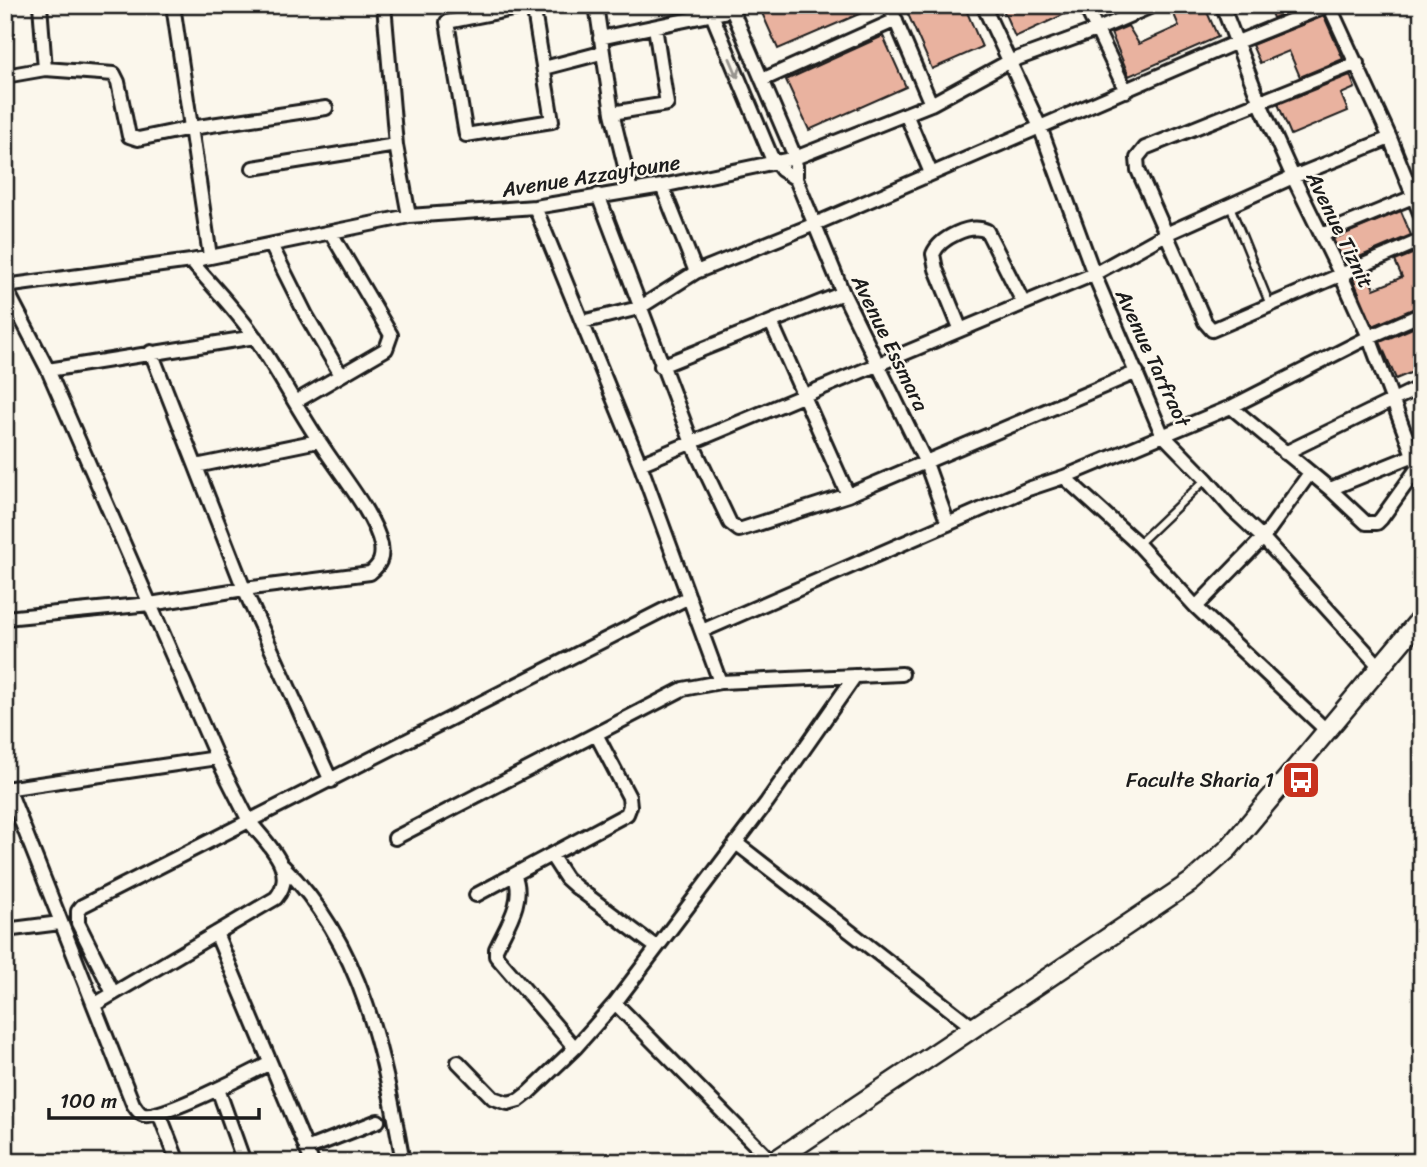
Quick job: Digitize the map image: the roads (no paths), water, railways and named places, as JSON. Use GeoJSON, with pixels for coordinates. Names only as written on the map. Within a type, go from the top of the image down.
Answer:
{"type":"FeatureCollection","features":[{"type":"Feature","properties":{"kind":"street"},"geometry":{"type":"LineString","coordinates":[[40,5],[45,69]]}},
{"type":"Feature","properties":{"kind":"street"},"geometry":{"type":"LineString","coordinates":[[173,5],[210,256]]}},
{"type":"Feature","properties":{"kind":"street"},"geometry":{"type":"LineString","coordinates":[[384,5],[396,145],[408,216]]}},
{"type":"Feature","properties":{"kind":"street"},"geometry":{"type":"LineString","coordinates":[[533,5],[544,68],[552,121],[466,135],[447,22],[533,5]]}},
{"type":"Feature","properties":{"kind":"street"},"geometry":{"type":"LineString","coordinates":[[596,5],[612,113],[631,191]]}},
{"type":"Feature","properties":{"kind":"street"},"geometry":{"type":"LineString","coordinates":[[889,5],[931,104]]}},
{"type":"Feature","properties":{"kind":"street","name":"Avenue Tarfraot"},"geometry":{"type":"LineString","coordinates":[[983,5],[1040,127],[1094,274],[1162,434],[1263,538],[1380,667]]}},
{"type":"Feature","properties":{"kind":"street"},"geometry":{"type":"LineString","coordinates":[[1084,5],[1126,91]]}},
{"type":"Feature","properties":{"kind":"street","name":"Avenue Azzaytoune"},"geometry":{"type":"LineString","coordinates":[[5,286],[191,261],[408,216],[535,207],[662,186],[776,163],[931,104],[1008,62],[1096,30],[1154,5]]}},
{"type":"Feature","properties":{"kind":"street","name":"Avenue Tiznit"},"geometry":{"type":"LineString","coordinates":[[1222,5],[1260,103],[1369,337],[1419,461]]}},
{"type":"Feature","properties":{"kind":"street"},"geometry":{"type":"LineString","coordinates":[[582,322],[639,308],[695,272],[815,224],[1329,5],[1390,138],[1422,218]]}},
{"type":"Feature","properties":{"kind":"street"},"geometry":{"type":"LineString","coordinates":[[600,38],[655,27],[710,10],[732,8]]}},
{"type":"Feature","properties":{"kind":"street","name":"Avenue Essmara"},"geometry":{"type":"LineString","coordinates":[[732,8],[795,158],[796,179],[843,293],[926,463],[948,524]]}},
{"type":"Feature","properties":{"kind":"street","name":"Avenue Essmara"},"geometry":{"type":"LineString","coordinates":[[710,10],[768,148],[776,163],[796,179]]}},
{"type":"Feature","properties":{"kind":"street"},"geometry":{"type":"LineString","coordinates":[[762,80],[895,20]]}},
{"type":"Feature","properties":{"kind":"street"},"geometry":{"type":"LineString","coordinates":[[612,113],[667,104],[655,27]]}},
{"type":"Feature","properties":{"kind":"street"},"geometry":{"type":"LineString","coordinates":[[544,68],[601,53]]}},
{"type":"Feature","properties":{"kind":"street"},"geometry":{"type":"LineString","coordinates":[[1357,63],[1145,148],[1140,152],[1136,164],[1210,329],[1218,329],[1340,273],[1422,240]]}},
{"type":"Feature","properties":{"kind":"street"},"geometry":{"type":"LineString","coordinates":[[5,76],[45,69],[117,75],[129,136],[134,138],[326,108]]}},
{"type":"Feature","properties":{"kind":"street"},"geometry":{"type":"LineString","coordinates":[[906,114],[931,173]]}},
{"type":"Feature","properties":{"kind":"street"},"geometry":{"type":"LineString","coordinates":[[640,464],[1094,274],[1166,234],[1293,177],[1390,138]]}},
{"type":"Feature","properties":{"kind":"street"},"geometry":{"type":"LineString","coordinates":[[253,168],[396,145]]}},
{"type":"Feature","properties":{"kind":"street"},"geometry":{"type":"LineString","coordinates":[[662,186],[695,272]]}},
{"type":"Feature","properties":{"kind":"street"},"geometry":{"type":"LineString","coordinates":[[598,195],[692,443],[730,523],[736,529],[743,530],[848,495],[1137,372]]}},
{"type":"Feature","properties":{"kind":"street"},"geometry":{"type":"LineString","coordinates":[[1321,234],[1413,197]]}},
{"type":"Feature","properties":{"kind":"street"},"geometry":{"type":"LineString","coordinates":[[535,207],[640,464],[720,682]]}},
{"type":"Feature","properties":{"kind":"street"},"geometry":{"type":"LineString","coordinates":[[960,328],[933,258],[933,251],[939,244],[955,235],[975,228],[987,231],[1023,302]]}},
{"type":"Feature","properties":{"kind":"street"},"geometry":{"type":"LineString","coordinates":[[295,402],[386,349],[391,335],[331,233]]}},
{"type":"Feature","properties":{"kind":"street"},"geometry":{"type":"LineString","coordinates":[[271,245],[306,315],[341,374]]}},
{"type":"Feature","properties":{"kind":"street"},"geometry":{"type":"LineString","coordinates":[[5,618],[150,604],[370,573],[379,566],[382,556],[373,524],[318,441],[255,337],[191,261]]}},
{"type":"Feature","properties":{"kind":"street"},"geometry":{"type":"LineString","coordinates":[[5,286],[48,370],[217,758],[249,821],[326,916],[353,968],[382,1061],[403,1162]]}},
{"type":"Feature","properties":{"kind":"street"},"geometry":{"type":"LineString","coordinates":[[661,366],[843,293]]}},
{"type":"Feature","properties":{"kind":"street"},"geometry":{"type":"LineString","coordinates":[[702,631],[1028,489],[1064,477],[1231,407],[1369,337],[1422,314]]}},
{"type":"Feature","properties":{"kind":"street"},"geometry":{"type":"LineString","coordinates":[[771,322],[848,495]]}},
{"type":"Feature","properties":{"kind":"street"},"geometry":{"type":"LineString","coordinates":[[48,370],[255,337]]}},
{"type":"Feature","properties":{"kind":"street"},"geometry":{"type":"LineString","coordinates":[[150,352],[244,589],[331,781]]}},
{"type":"Feature","properties":{"kind":"street"},"geometry":{"type":"LineString","coordinates":[[1285,453],[1422,386]]}},
{"type":"Feature","properties":{"kind":"street"},"geometry":{"type":"LineString","coordinates":[[1231,407],[1330,489],[1366,523],[1377,523],[1419,461]]}},
{"type":"Feature","properties":{"kind":"street"},"geometry":{"type":"LineString","coordinates":[[195,466],[318,441]]}},
{"type":"Feature","properties":{"kind":"street"},"geometry":{"type":"LineString","coordinates":[[1330,489],[1419,461]]}},
{"type":"Feature","properties":{"kind":"street"},"geometry":{"type":"LineString","coordinates":[[1196,607],[1263,538],[1310,473]]}},
{"type":"Feature","properties":{"kind":"street"},"geometry":{"type":"LineString","coordinates":[[1064,477],[1138,544],[1196,607],[1327,731]]}},
{"type":"Feature","properties":{"kind":"street"},"geometry":{"type":"LineString","coordinates":[[113,993],[78,923],[78,911],[82,906],[689,597]]}},
{"type":"Feature","properties":{"kind":"street"},"geometry":{"type":"LineString","coordinates":[[615,1003],[772,1162],[1191,882],[1209,867],[1228,849],[1422,617]]}},
{"type":"Feature","properties":{"kind":"street"},"geometry":{"type":"LineString","coordinates":[[395,838],[672,694],[698,685],[902,674]]}},
{"type":"Feature","properties":{"kind":"street"},"geometry":{"type":"LineString","coordinates":[[458,1062],[492,1098],[508,1103],[523,1097],[575,1048],[615,1003],[736,843],[855,676]]}},
{"type":"Feature","properties":{"kind":"street"},"geometry":{"type":"LineString","coordinates":[[476,895],[624,817],[629,811],[629,797],[596,734]]}},
{"type":"Feature","properties":{"kind":"street"},"geometry":{"type":"LineString","coordinates":[[217,758],[7,788],[133,1104],[140,1113],[159,1113],[218,1089],[271,1063]]}},
{"type":"Feature","properties":{"kind":"street"},"geometry":{"type":"LineString","coordinates":[[736,843],[974,1028]]}},
{"type":"Feature","properties":{"kind":"street"},"geometry":{"type":"LineString","coordinates":[[551,855],[566,878],[576,887],[656,947]]}},
{"type":"Feature","properties":{"kind":"street"},"geometry":{"type":"LineString","coordinates":[[94,1005],[276,898],[285,879],[282,865]]}},
{"type":"Feature","properties":{"kind":"street"},"geometry":{"type":"LineString","coordinates":[[514,875],[519,889],[518,897],[496,949],[497,960],[575,1048]]}},
{"type":"Feature","properties":{"kind":"street"},"geometry":{"type":"LineString","coordinates":[[5,930],[60,923]]}},
{"type":"Feature","properties":{"kind":"street"},"geometry":{"type":"LineString","coordinates":[[216,933],[312,1162]]}},
{"type":"Feature","properties":{"kind":"street"},"geometry":{"type":"LineString","coordinates":[[218,1089],[244,1162]]}},
{"type":"Feature","properties":{"kind":"street"},"geometry":{"type":"LineString","coordinates":[[159,1113],[178,1162]]}},
{"type":"Feature","properties":{"kind":"street"},"geometry":{"type":"LineString","coordinates":[[306,1149],[377,1121]]}},
{"type":"Feature","properties":{"kind":"lane"},"geometry":{"type":"LineString","coordinates":[[1230,205],[1269,305]]}},
{"type":"Feature","properties":{"kind":"lane"},"geometry":{"type":"LineString","coordinates":[[1138,544],[1206,479]]}},
{"type":"Feature","properties":{"kind":"place","name":"Faculte Sharia 1"},"geometry":{"type":"Point","coordinates":[1301,780]}}]}
